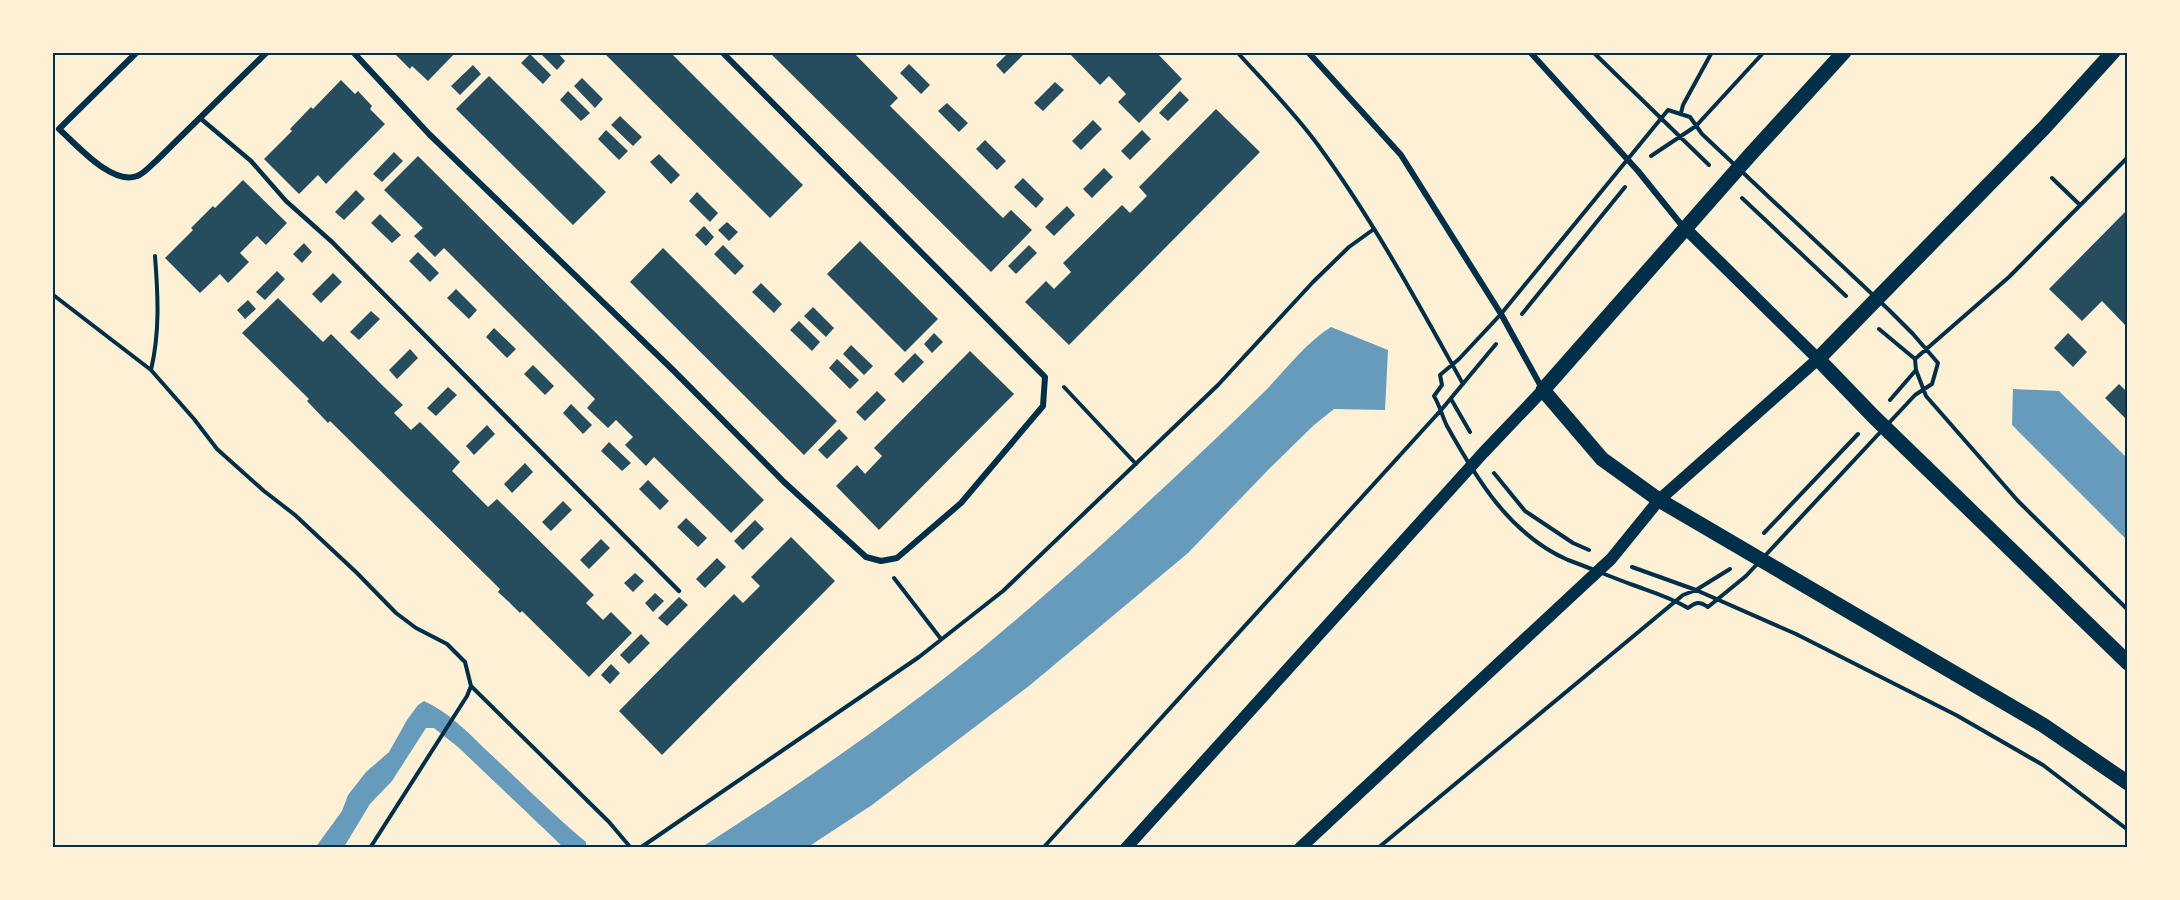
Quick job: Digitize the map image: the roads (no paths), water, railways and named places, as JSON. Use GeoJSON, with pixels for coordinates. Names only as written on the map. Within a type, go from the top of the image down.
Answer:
{"type":"FeatureCollection","features":[{"type":"Feature","properties":{"kind":"main road"},"geometry":{"type":"LineString","coordinates":[[1126,848],[1470,467],[1543,390],[1844,52]]}},
{"type":"Feature","properties":{"kind":"main road"},"geometry":{"type":"LineString","coordinates":[[1300,848],[1611,560],[1659,500],[1818,359],[2044,128],[2113,52]]}},
{"type":"Feature","properties":{"kind":"main road"},"geometry":{"type":"LineString","coordinates":[[1685,228],[1879,422],[2127,663]]}},
{"type":"Feature","properties":{"kind":"main road"},"geometry":{"type":"LineString","coordinates":[[1543,390],[1602,459],[1659,500],[2043,725],[2127,783]]}},
{"type":"Feature","properties":{"kind":"street"},"geometry":{"type":"LineString","coordinates":[[59,129],[137,52]]}},
{"type":"Feature","properties":{"kind":"street"},"geometry":{"type":"LineString","coordinates":[[52,123],[104,170],[121,177],[137,176],[267,52]]}},
{"type":"Feature","properties":{"kind":"street"},"geometry":{"type":"LineString","coordinates":[[353,52],[429,134],[673,370],[784,482],[866,557],[881,561],[897,558],[961,504],[1043,406],[1045,377],[722,52]]}},
{"type":"Feature","properties":{"kind":"street"},"geometry":{"type":"LineString","coordinates":[[1308,52],[1401,155],[1501,314],[1543,390]]}},
{"type":"Feature","properties":{"kind":"street"},"geometry":{"type":"LineString","coordinates":[[1530,52],[1638,171],[1685,228]]}},
{"type":"Feature","properties":{"kind":"lane"},"geometry":{"type":"LineString","coordinates":[[200,117],[251,161],[286,201],[332,242],[679,591]]}},
{"type":"Feature","properties":{"kind":"water"},"geometry":{"type":"Polygon","coordinates":[[[1331,327],[1388,350],[1385,410],[1334,409],[1314,425],[1269,469],[1188,553],[1029,686],[872,805],[808,847],[702,847],[844,752],[980,650],[1069,574],[1211,444],[1304,349],[1331,327]]]}},
{"type":"Feature","properties":{"kind":"water"},"geometry":{"type":"Polygon","coordinates":[[[2013,389],[2059,391],[2127,458],[2127,540],[2012,425],[2013,389]]]}},
{"type":"Feature","properties":{"kind":"water"},"geometry":{"type":"Polygon","coordinates":[[[424,701],[465,729],[586,842],[586,847],[563,847],[458,747],[434,728],[426,728],[392,781],[370,804],[344,847],[315,848],[342,811],[348,795],[366,772],[389,752],[407,720],[418,705],[424,701]]]}}]}
